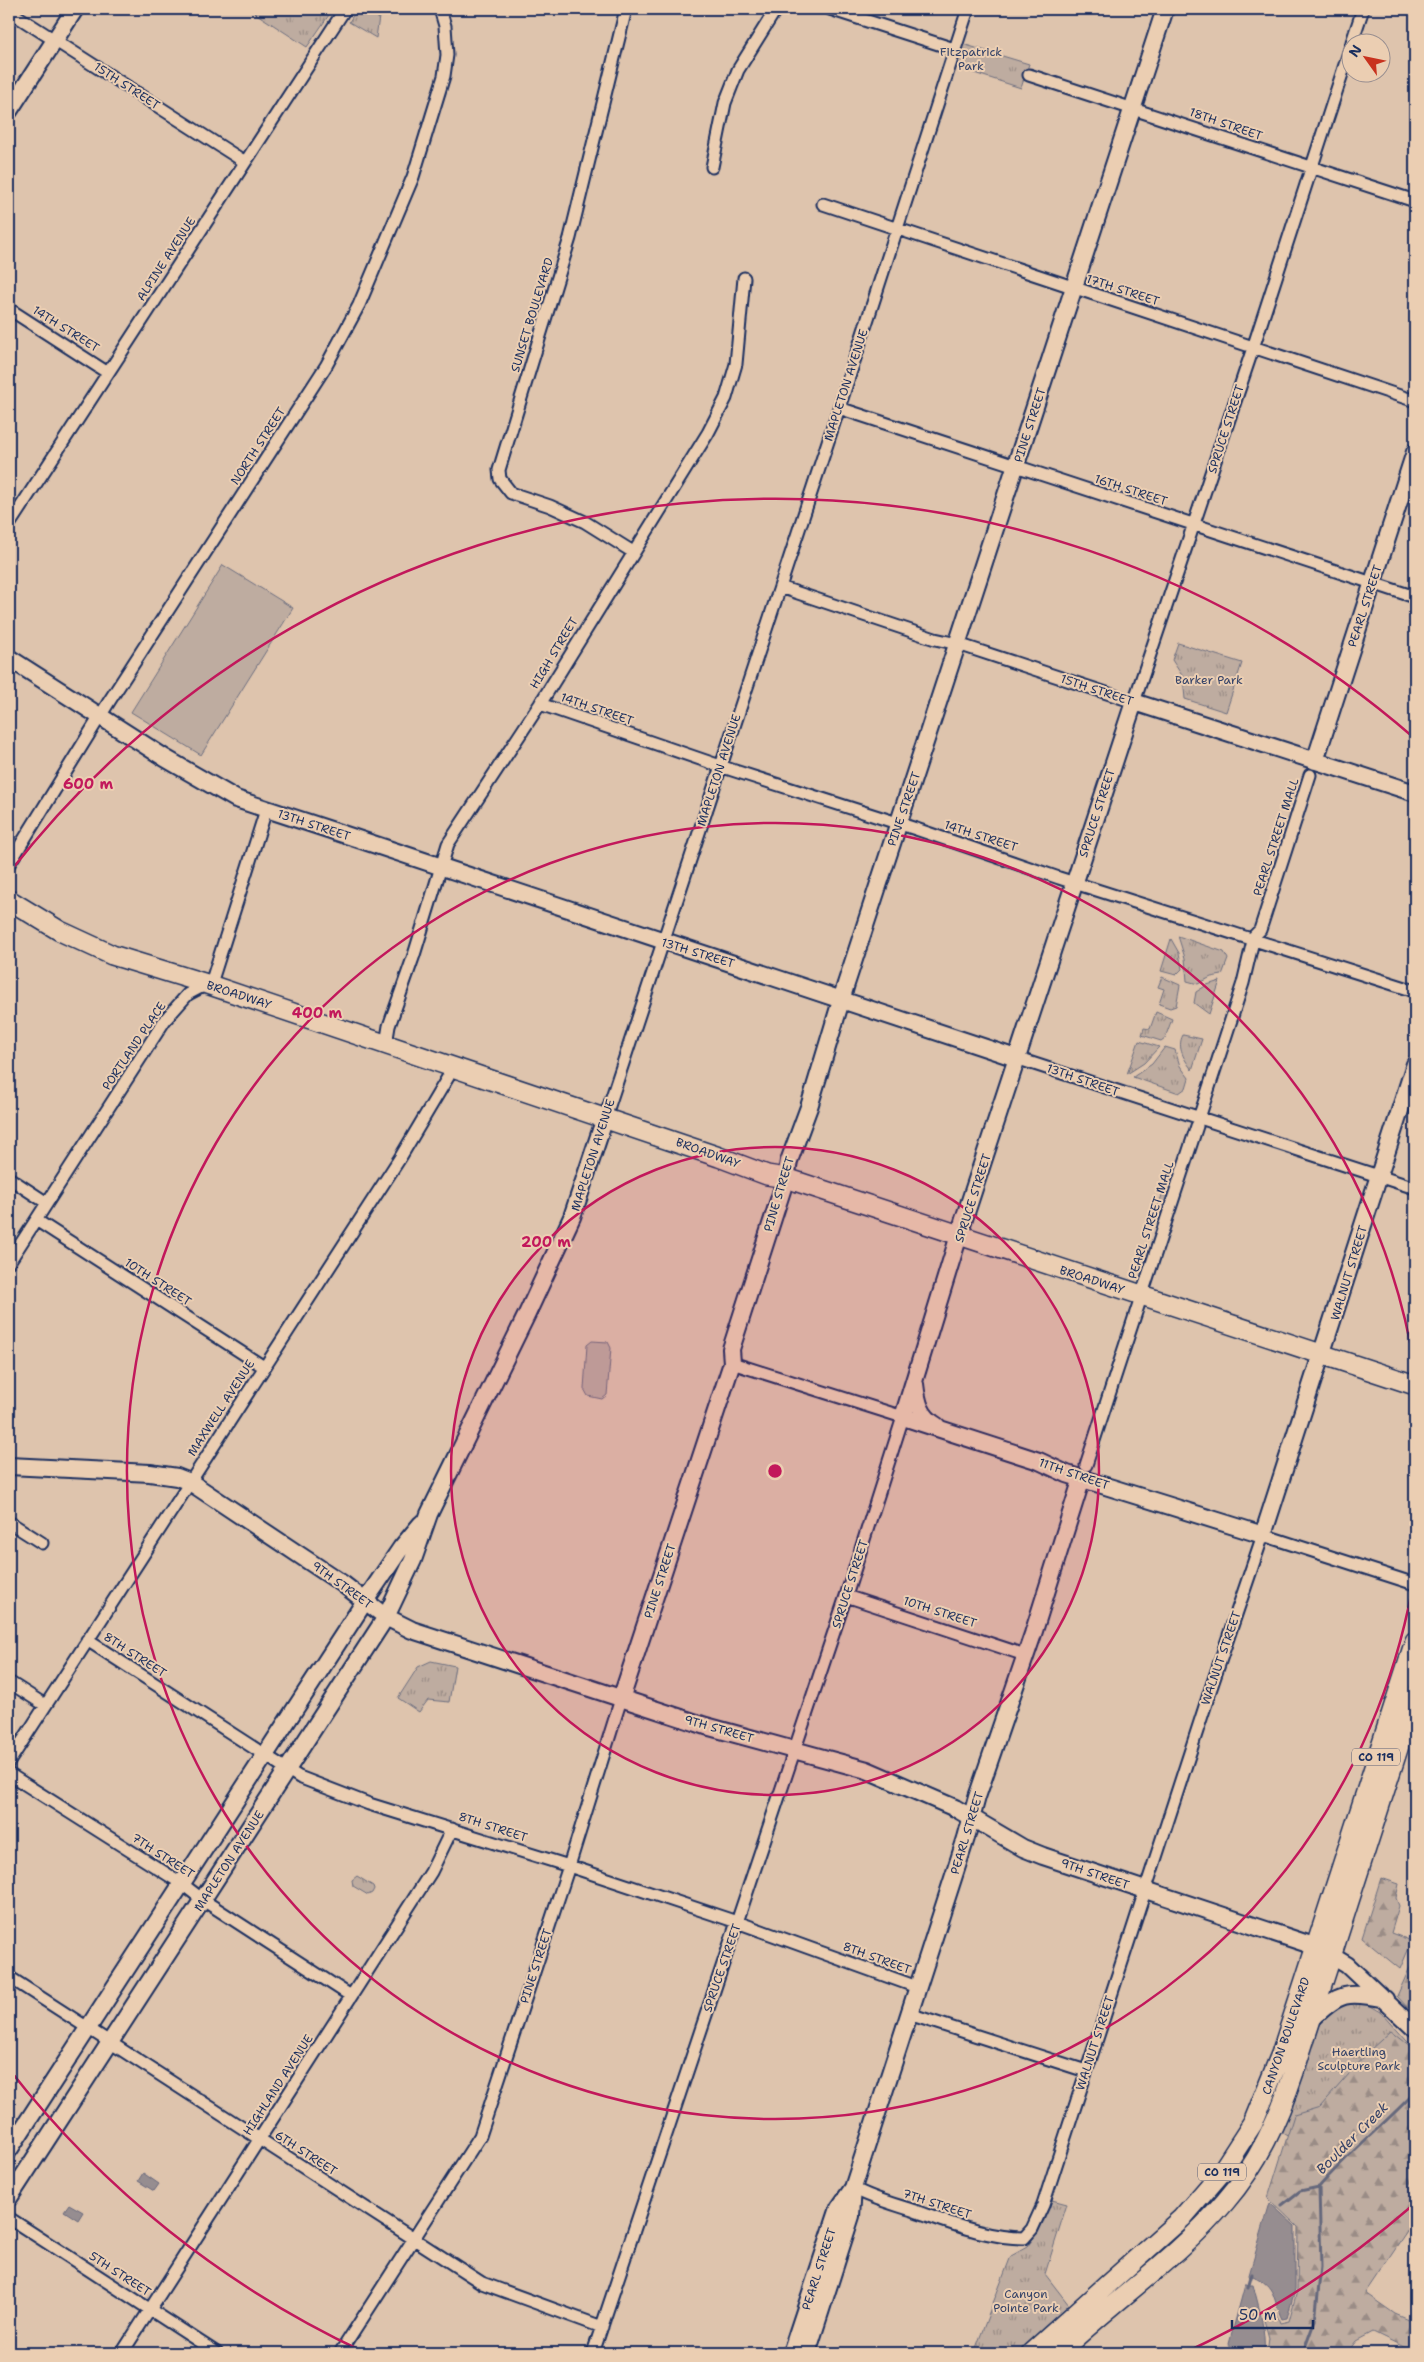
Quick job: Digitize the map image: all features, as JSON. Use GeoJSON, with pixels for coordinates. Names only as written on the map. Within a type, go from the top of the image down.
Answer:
{"type":"FeatureCollection","features":[{"type":"Feature","properties":{"kind":"main road","name":"BROADWAY"},"geometry":{"type":"LineString","coordinates":[[9,900],[83,943],[150,968],[207,984],[386,1044],[763,1174],[786,1178],[1415,1385]]}},
{"type":"Feature","properties":{"kind":"main road","name":"CANYON BOULEVARD"},"geometry":{"type":"LineString","coordinates":[[1058,2353],[1202,2227],[1242,2181],[1268,2138],[1281,2112],[1312,2019],[1325,1951],[1415,1641]]}},
{"type":"Feature","properties":{"kind":"main road","name":"CANYON BOULEVARD"},"geometry":{"type":"LineString","coordinates":[[1032,2353],[1182,2218],[1229,2162],[1253,2123],[1268,2092],[1325,1951],[1415,1696]]}},
{"type":"Feature","properties":{"kind":"street"},"geometry":{"type":"LineString","coordinates":[[9,111],[75,9]]}},
{"type":"Feature","properties":{"kind":"street","name":"ALPINE AVENUE"},"geometry":{"type":"LineString","coordinates":[[9,525],[345,9]]}},
{"type":"Feature","properties":{"kind":"street","name":"NORTH STREET"},"geometry":{"type":"LineString","coordinates":[[9,864],[102,717],[110,700],[326,366],[360,305],[413,177],[444,76],[447,55],[445,26],[440,9]]}},
{"type":"Feature","properties":{"kind":"street","name":"SUNSET BOULEVARD"},"geometry":{"type":"LineString","coordinates":[[626,9],[570,238],[499,470],[500,479],[504,487],[511,493],[550,506],[585,522],[633,552]]}},
{"type":"Feature","properties":{"kind":"street"},"geometry":{"type":"LineString","coordinates":[[712,167],[725,103],[738,70],[776,9]]}},
{"type":"Feature","properties":{"kind":"street"},"geometry":{"type":"LineString","coordinates":[[830,9],[954,49]]}},
{"type":"Feature","properties":{"kind":"street","name":"MAPLETON AVENUE"},"geometry":{"type":"LineString","coordinates":[[9,2198],[386,1617],[413,1560],[429,1514],[528,1314],[572,1217],[839,408],[968,9]]}},
{"type":"Feature","properties":{"kind":"street","name":"PINE STREET"},"geometry":{"type":"LineString","coordinates":[[340,2353],[480,2136],[732,1363],[732,1349],[786,1178],[789,1161],[1165,9]]}},
{"type":"Feature","properties":{"kind":"street","name":"SPRUCE STREET"},"geometry":{"type":"LineString","coordinates":[[1356,32],[1363,9]]}},
{"type":"Feature","properties":{"kind":"street","name":"15TH STREET"},"geometry":{"type":"LineString","coordinates":[[9,11],[245,162]]}},
{"type":"Feature","properties":{"kind":"street","name":"SPRUCE STREET"},"geometry":{"type":"LineString","coordinates":[[593,2353],[846,1596],[960,1236],[1023,1061],[1075,881],[1253,348],[1342,73]]}},
{"type":"Feature","properties":{"kind":"street","name":"18TH STREET"},"geometry":{"type":"LineString","coordinates":[[1029,75],[1133,107],[1415,201]]}},
{"type":"Feature","properties":{"kind":"street","name":"17TH STREET"},"geometry":{"type":"LineString","coordinates":[[822,204],[1415,401]]}},
{"type":"Feature","properties":{"kind":"street","name":"HIGH STREET"},"geometry":{"type":"LineString","coordinates":[[386,1044],[390,1026],[442,868],[448,844],[540,704],[708,433],[726,398],[736,364],[744,278]]}},
{"type":"Feature","properties":{"kind":"street","name":"14TH STREET"},"geometry":{"type":"LineString","coordinates":[[9,309],[108,373]]}},
{"type":"Feature","properties":{"kind":"street","name":"16TH STREET"},"geometry":{"type":"LineString","coordinates":[[839,408],[1415,596]]}},
{"type":"Feature","properties":{"kind":"street","name":"PEARL STREET"},"geometry":{"type":"LineString","coordinates":[[1312,768],[1415,452]]}},
{"type":"Feature","properties":{"kind":"street","name":"15TH STREET"},"geometry":{"type":"LineString","coordinates":[[780,587],[1170,714],[1312,768],[1415,793]]}},
{"type":"Feature","properties":{"kind":"street","name":"13TH STREET"},"geometry":{"type":"LineString","coordinates":[[9,658],[207,783],[236,799],[1023,1061],[1415,1188]]}},
{"type":"Feature","properties":{"kind":"street","name":"14TH STREET"},"geometry":{"type":"LineString","coordinates":[[540,704],[720,766],[1415,991]]}},
{"type":"Feature","properties":{"kind":"street"},"geometry":{"type":"LineString","coordinates":[[1119,746],[1128,730],[1140,719],[1146,716],[1170,714]]}},
{"type":"Feature","properties":{"kind":"street","name":"PEARL STREET MALL"},"geometry":{"type":"LineString","coordinates":[[1084,1472],[1243,983],[1254,940],[1260,930],[1312,768]]}},
{"type":"Feature","properties":{"kind":"street","name":"PORTLAND PLACE"},"geometry":{"type":"LineString","coordinates":[[9,1262],[166,1020],[188,994],[207,984],[218,966],[266,810]]}},
{"type":"Feature","properties":{"kind":"street","name":"WALNUT STREET"},"geometry":{"type":"LineString","coordinates":[[1014,2238],[1024,2238],[1032,2229],[1042,2205],[1210,1691],[1323,1356],[1415,1064]]}},
{"type":"Feature","properties":{"kind":"street","name":"MAXWELL AVENUE"},"geometry":{"type":"LineString","coordinates":[[9,1762],[400,1158],[454,1067]]}},
{"type":"Feature","properties":{"kind":"street"},"geometry":{"type":"LineString","coordinates":[[9,1178],[47,1202]]}},
{"type":"Feature","properties":{"kind":"street","name":"10TH STREET"},"geometry":{"type":"LineString","coordinates":[[36,1220],[264,1367]]}},
{"type":"Feature","properties":{"kind":"street","name":"11TH STREET"},"geometry":{"type":"LineString","coordinates":[[732,1363],[1039,1461],[1084,1472],[1238,1527],[1415,1584]]}},
{"type":"Feature","properties":{"kind":"street"},"geometry":{"type":"LineString","coordinates":[[915,1379],[920,1410],[932,1423],[948,1432]]}},
{"type":"Feature","properties":{"kind":"street","name":"9TH STREET"},"geometry":{"type":"LineString","coordinates":[[10,1465],[87,1471],[150,1473],[176,1477],[190,1482],[334,1578],[386,1617],[429,1636],[621,1699],[867,1770],[924,1794],[972,1818],[1036,1854],[1325,1951],[1384,1999],[1415,2029]]}},
{"type":"Feature","properties":{"kind":"street","name":"PEARL STREET"},"geometry":{"type":"LineString","coordinates":[[807,2353],[851,2216],[853,2188],[910,2014],[977,1797],[1033,1634],[1084,1472]]}},
{"type":"Feature","properties":{"kind":"street"},"geometry":{"type":"LineString","coordinates":[[1238,1527],[1254,1525],[1263,1520],[1274,1504]]}},
{"type":"Feature","properties":{"kind":"street","name":"MAPLETON AVENUE"},"geometry":{"type":"LineString","coordinates":[[9,2150],[365,1602],[401,1548],[429,1514]]}},
{"type":"Feature","properties":{"kind":"street"},"geometry":{"type":"LineString","coordinates":[[9,1522],[42,1543]]}},
{"type":"Feature","properties":{"kind":"street","name":"10TH STREET"},"geometry":{"type":"LineString","coordinates":[[846,1596],[1025,1654]]}},
{"type":"Feature","properties":{"kind":"street","name":"8TH STREET"},"geometry":{"type":"LineString","coordinates":[[87,1640],[299,1777],[369,1804],[569,1866],[737,1922],[917,1987]]}},
{"type":"Feature","properties":{"kind":"street"},"geometry":{"type":"LineString","coordinates":[[9,1682],[46,1705]]}},
{"type":"Feature","properties":{"kind":"street","name":"7TH STREET"},"geometry":{"type":"LineString","coordinates":[[9,1774],[181,1883],[203,1900],[351,1996]]}},
{"type":"Feature","properties":{"kind":"street","name":"HIGHLAND AVENUE"},"geometry":{"type":"LineString","coordinates":[[122,2353],[431,1872],[452,1829]]}},
{"type":"Feature","properties":{"kind":"street","name":"6TH STREET"},"geometry":{"type":"LineString","coordinates":[[9,1977],[482,2283],[602,2327]]}},
{"type":"Feature","properties":{"kind":"street"},"geometry":{"type":"LineString","coordinates":[[1312,2019],[1328,2002],[1342,1994],[1360,1994],[1384,1999]]}},
{"type":"Feature","properties":{"kind":"street"},"geometry":{"type":"LineString","coordinates":[[910,2014],[1086,2071]]}},
{"type":"Feature","properties":{"kind":"street","name":"PEARL STREET"},"geometry":{"type":"LineString","coordinates":[[791,2353],[840,2208],[853,2188]]}},
{"type":"Feature","properties":{"kind":"street","name":"7TH STREET"},"geometry":{"type":"LineString","coordinates":[[853,2188],[866,2195],[939,2219],[1004,2238],[1014,2238]]}},
{"type":"Feature","properties":{"kind":"street","name":"5TH STREET"},"geometry":{"type":"LineString","coordinates":[[9,2218],[217,2353]]}},
{"type":"Feature","properties":{"kind":"green space"},"geometry":{"type":"Polygon","coordinates":[[[249,9],[333,9],[307,47],[249,9]]]}},
{"type":"Feature","properties":{"kind":"green space"},"geometry":{"type":"Polygon","coordinates":[[[357,9],[394,9],[379,17],[376,38],[349,22],[357,9]]]}},
{"type":"Feature","properties":{"kind":"green space","name":"Fitzpatrick Park"},"geometry":{"type":"Polygon","coordinates":[[[956,42],[1029,64],[1021,88],[949,65],[956,42]]]}},
{"type":"Feature","properties":{"kind":"green space"},"geometry":{"type":"Polygon","coordinates":[[[223,565],[293,608],[201,755],[131,712],[223,565]]]}},
{"type":"Feature","properties":{"kind":"green space","name":"Barker Park"},"geometry":{"type":"Polygon","coordinates":[[[1178,643],[1242,663],[1226,712],[1185,699],[1183,677],[1172,660],[1178,643]]]}},
{"type":"Feature","properties":{"kind":"green space"},"geometry":{"type":"Polygon","coordinates":[[[1178,936],[1224,952],[1228,959],[1222,975],[1211,977],[1198,984],[1187,981],[1185,958],[1178,936]]]}},
{"type":"Feature","properties":{"kind":"green space"},"geometry":{"type":"Polygon","coordinates":[[[1171,939],[1179,953],[1182,969],[1176,975],[1161,971],[1171,939]]]}},
{"type":"Feature","properties":{"kind":"green space"},"geometry":{"type":"Polygon","coordinates":[[[1162,977],[1180,985],[1176,1006],[1170,1008],[1159,1004],[1164,989],[1158,987],[1162,977]]]}},
{"type":"Feature","properties":{"kind":"green space"},"geometry":{"type":"Polygon","coordinates":[[[1220,981],[1209,1014],[1194,1003],[1196,992],[1207,985],[1220,981]]]}},
{"type":"Feature","properties":{"kind":"green space"},"geometry":{"type":"Polygon","coordinates":[[[1156,1012],[1172,1019],[1165,1038],[1161,1041],[1142,1035],[1144,1028],[1150,1029],[1156,1012]]]}},
{"type":"Feature","properties":{"kind":"green space"},"geometry":{"type":"Polygon","coordinates":[[[1183,1035],[1202,1039],[1192,1070],[1184,1058],[1181,1049],[1180,1045],[1183,1035]]]}},
{"type":"Feature","properties":{"kind":"green space"},"geometry":{"type":"Polygon","coordinates":[[[1139,1041],[1159,1047],[1144,1063],[1127,1074],[1139,1041]]]}},
{"type":"Feature","properties":{"kind":"green space"},"geometry":{"type":"Polygon","coordinates":[[[1165,1047],[1175,1050],[1180,1066],[1189,1078],[1186,1088],[1179,1093],[1133,1077],[1152,1064],[1165,1047]]]}},
{"type":"Feature","properties":{"kind":"green space"},"geometry":{"type":"Polygon","coordinates":[[[1163,1192],[1171,1195],[1163,1219],[1155,1216],[1163,1192]]]}},
{"type":"Feature","properties":{"kind":"green space"},"geometry":{"type":"Polygon","coordinates":[[[592,1341],[608,1342],[611,1348],[607,1395],[602,1399],[588,1396],[584,1389],[587,1345],[592,1341]]]}},
{"type":"Feature","properties":{"kind":"green space"},"geometry":{"type":"Polygon","coordinates":[[[431,1661],[455,1666],[449,1702],[428,1700],[419,1712],[398,1698],[418,1667],[431,1661]]]}},
{"type":"Feature","properties":{"kind":"green space"},"geometry":{"type":"Polygon","coordinates":[[[357,1876],[373,1886],[372,1893],[368,1895],[353,1886],[352,1880],[357,1876]]]}},
{"type":"Feature","properties":{"kind":"green space"},"geometry":{"type":"Polygon","coordinates":[[[1381,1878],[1399,1884],[1396,1898],[1399,1906],[1391,1933],[1412,1941],[1400,1969],[1362,1938],[1381,1878]]]}},
{"type":"Feature","properties":{"kind":"green space"},"geometry":{"type":"Polygon","coordinates":[[[1415,1956],[1415,1998],[1408,2008],[1397,1996],[1415,1956]]]}},
{"type":"Feature","properties":{"kind":"green space","name":"Haertling Sculpture Park"},"geometry":{"type":"Polygon","coordinates":[[[1335,2001],[1362,2001],[1381,2012],[1415,2050],[1415,2062],[1302,2145],[1279,2131],[1324,2015],[1335,2001]]]}},
{"type":"Feature","properties":{"kind":"green space"},"geometry":{"type":"Polygon","coordinates":[[[1391,2031],[1415,2050],[1415,2219],[1365,2293],[1395,2314],[1409,2320],[1415,2326],[1415,2345],[1410,2350],[1373,2332],[1356,2341],[1347,2353],[1267,2353],[1269,2338],[1264,2320],[1275,2310],[1280,2323],[1289,2321],[1297,2291],[1298,2227],[1268,2198],[1294,2115],[1320,2107],[1371,2049],[1391,2031]]]}},
{"type":"Feature","properties":{"kind":"green space","name":"Canyon Pointe Park"},"geometry":{"type":"Polygon","coordinates":[[[1052,2200],[1067,2204],[1045,2274],[1069,2305],[1019,2353],[974,2353],[1011,2256],[1027,2247],[1038,2232],[1052,2200]]]}},
{"type":"Feature","properties":{"kind":"shaded area"},"geometry":{"type":"Polygon","coordinates":[[[143,2173],[159,2184],[154,2191],[138,2181],[143,2173]]]}},
{"type":"Feature","properties":{"kind":"shaded area"},"geometry":{"type":"Polygon","coordinates":[[[1270,2203],[1295,2226],[1295,2290],[1287,2318],[1282,2319],[1270,2289],[1261,2280],[1253,2276],[1250,2278],[1249,2275],[1270,2203]]]}},
{"type":"Feature","properties":{"kind":"shaded area"},"geometry":{"type":"Polygon","coordinates":[[[69,2204],[83,2212],[78,2220],[64,2211],[69,2204]]]}},
{"type":"Feature","properties":{"kind":"shaded area"},"geometry":{"type":"Polygon","coordinates":[[[1245,2285],[1253,2285],[1260,2310],[1264,2353],[1234,2353],[1229,2344],[1245,2285]]]}},
{"type":"Feature","properties":{"kind":"waterway","name":"Boulder Creek"},"geometry":{"type":"LineString","coordinates":[[1303,2353],[1315,2320],[1321,2267],[1319,2187],[1342,2162],[1415,2092]]}},
{"type":"Feature","properties":{"kind":"waterway"},"geometry":{"type":"LineString","coordinates":[[1282,2205],[1300,2191],[1319,2187]]}},
{"type":"Feature","properties":{"kind":"waterway"},"geometry":{"type":"LineString","coordinates":[[1248,2288],[1252,2274]]}}]}
